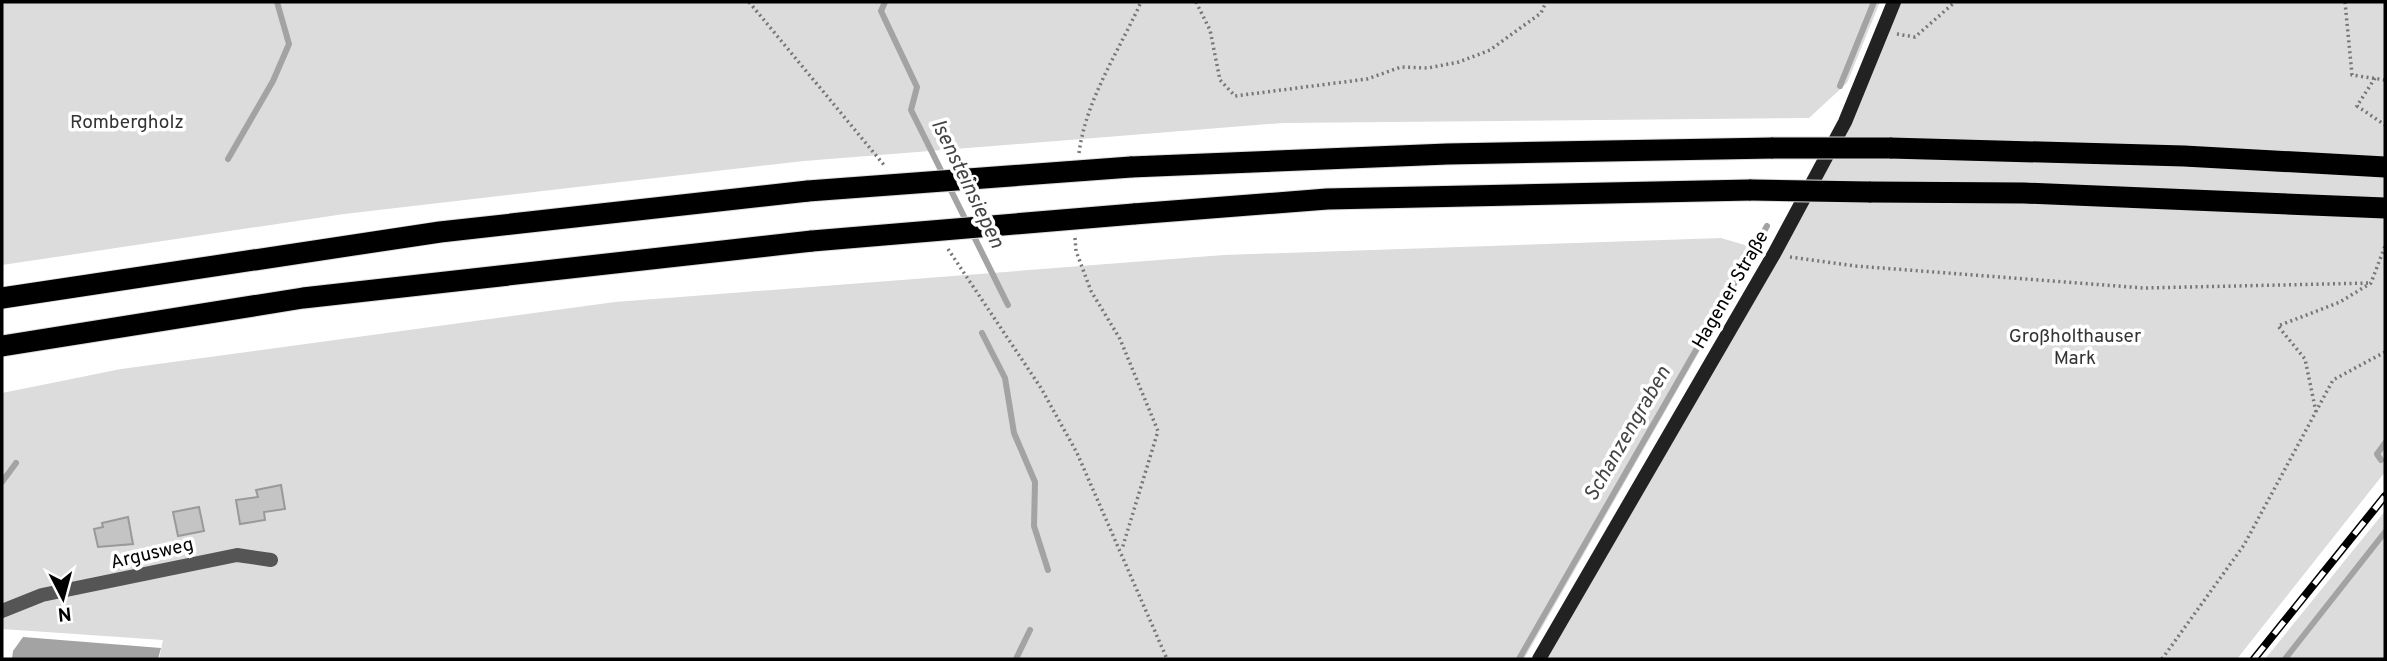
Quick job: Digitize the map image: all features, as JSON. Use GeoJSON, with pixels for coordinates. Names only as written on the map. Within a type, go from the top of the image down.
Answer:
{"type":"FeatureCollection","features":[{"type":"Feature","properties":{"kind":"highway"},"geometry":{"type":"LineString","coordinates":[[2,298],[440,232],[808,191],[1131,167],[1447,154],[1773,148],[2171,155],[2385,167]]}},
{"type":"Feature","properties":{"kind":"highway"},"geometry":{"type":"LineString","coordinates":[[2,346],[303,298],[812,241],[1327,199],[1751,190],[2024,193],[2385,208]]}},
{"type":"Feature","properties":{"kind":"main road","name":"Hagener Straße"},"geometry":{"type":"LineString","coordinates":[[1539,659],[1774,254],[1845,122],[1884,33],[1894,2]]}},
{"type":"Feature","properties":{"kind":"street","name":"Argusweg"},"geometry":{"type":"LineString","coordinates":[[2,611],[42,595],[237,555],[271,560]]}},
{"type":"Feature","properties":{"kind":"path"},"geometry":{"type":"LineString","coordinates":[[749,2],[887,169]]}},
{"type":"Feature","properties":{"kind":"path"},"geometry":{"type":"LineString","coordinates":[[1077,161],[1081,138],[1100,84],[1141,2]]}},
{"type":"Feature","properties":{"kind":"path"},"geometry":{"type":"LineString","coordinates":[[1196,2],[1210,30],[1220,80],[1234,96],[1367,79],[1401,67],[1428,68],[1459,62],[1490,50],[1541,13],[1546,2]]}},
{"type":"Feature","properties":{"kind":"path"},"geometry":{"type":"LineString","coordinates":[[1884,33],[1915,37],[1955,2]]}},
{"type":"Feature","properties":{"kind":"path"},"geometry":{"type":"LineString","coordinates":[[2345,2],[2352,75],[2385,80]]}},
{"type":"Feature","properties":{"kind":"path"},"geometry":{"type":"LineString","coordinates":[[2375,78],[2357,106],[2385,125]]}},
{"type":"Feature","properties":{"kind":"path"},"geometry":{"type":"LineString","coordinates":[[1075,237],[1076,251],[1091,291],[1121,339],[1158,431],[1122,551]]}},
{"type":"Feature","properties":{"kind":"path"},"geometry":{"type":"LineString","coordinates":[[945,245],[1041,388],[1077,453],[1167,659]]}},
{"type":"Feature","properties":{"kind":"path"},"geometry":{"type":"LineString","coordinates":[[2316,412],[2305,359],[2278,327],[2340,303],[2371,283],[2385,246]]}},
{"type":"Feature","properties":{"kind":"path"},"geometry":{"type":"LineString","coordinates":[[1774,254],[1854,266],[2144,288],[2371,283]]}},
{"type":"Feature","properties":{"kind":"path"},"geometry":{"type":"LineString","coordinates":[[2162,659],[2244,545],[2333,380],[2385,352]]}},
{"type":"Feature","properties":{"kind":"green space","name":"Rombergholz"},"geometry":{"type":"Polygon","coordinates":[[[2,2],[1880,2],[1847,83],[1809,118],[1283,123],[804,161],[344,214],[2,265],[2,2]]]}},
{"type":"Feature","properties":{"kind":"green space","name":"Großholthauser Mark"},"geometry":{"type":"Polygon","coordinates":[[[1894,2],[2385,2],[2385,472],[2237,659],[1539,659],[1845,122],[1894,2]]]}},
{"type":"Feature","properties":{"kind":"green space"},"geometry":{"type":"Polygon","coordinates":[[[1721,238],[1748,246],[1751,261],[1524,659],[159,659],[163,640],[2,629],[2,393],[121,369],[615,302],[1224,255],[1721,238]]]}},
{"type":"Feature","properties":{"kind":"green space"},"geometry":{"type":"Polygon","coordinates":[[[2385,511],[2385,659],[2265,659],[2385,511]]]}},
{"type":"Feature","properties":{"kind":"shaded area"},"geometry":{"type":"Polygon","coordinates":[[[23,637],[161,648],[158,659],[12,659],[13,651],[23,637]]]}},
{"type":"Feature","properties":{"kind":"building"},"geometry":{"type":"Polygon","coordinates":[[[281,485],[285,509],[264,512],[265,520],[240,524],[236,500],[258,497],[256,490],[281,485]]]}},
{"type":"Feature","properties":{"kind":"building"},"geometry":{"type":"Polygon","coordinates":[[[199,507],[204,531],[178,536],[173,512],[199,507]]]}},
{"type":"Feature","properties":{"kind":"building"},"geometry":{"type":"Polygon","coordinates":[[[128,517],[133,544],[98,547],[94,529],[103,527],[102,523],[128,517]]]}},
{"type":"Feature","properties":{"kind":"waterway"},"geometry":{"type":"LineString","coordinates":[[228,159],[273,81],[289,44],[277,2]]}},
{"type":"Feature","properties":{"kind":"waterway","name":"Isensteinsiepen"},"geometry":{"type":"LineString","coordinates":[[885,2],[881,11],[917,87],[911,110],[1008,305]]}},
{"type":"Feature","properties":{"kind":"waterway","name":"Schanzengraben"},"geometry":{"type":"LineString","coordinates":[[1840,86],[1874,2]]}},
{"type":"Feature","properties":{"kind":"waterway","name":"Schanzengraben"},"geometry":{"type":"LineString","coordinates":[[1519,659],[1767,226]]}},
{"type":"Feature","properties":{"kind":"waterway","name":"Isensteinsiepen"},"geometry":{"type":"LineString","coordinates":[[982,333],[1005,378],[1014,433],[1035,482],[1034,526],[1048,570]]}},
{"type":"Feature","properties":{"kind":"waterway"},"geometry":{"type":"LineString","coordinates":[[2381,460],[2377,454],[2385,443]]}},
{"type":"Feature","properties":{"kind":"waterway"},"geometry":{"type":"LineString","coordinates":[[2,482],[16,463]]}},
{"type":"Feature","properties":{"kind":"waterway"},"geometry":{"type":"LineString","coordinates":[[2285,659],[2385,532]]}},
{"type":"Feature","properties":{"kind":"waterway","name":"Isensteinsiepen"},"geometry":{"type":"LineString","coordinates":[[1016,659],[1030,630]]}},
{"type":"Feature","properties":{"kind":"railway"},"geometry":{"type":"LineString","coordinates":[[2254,659],[2385,496]]}}]}
